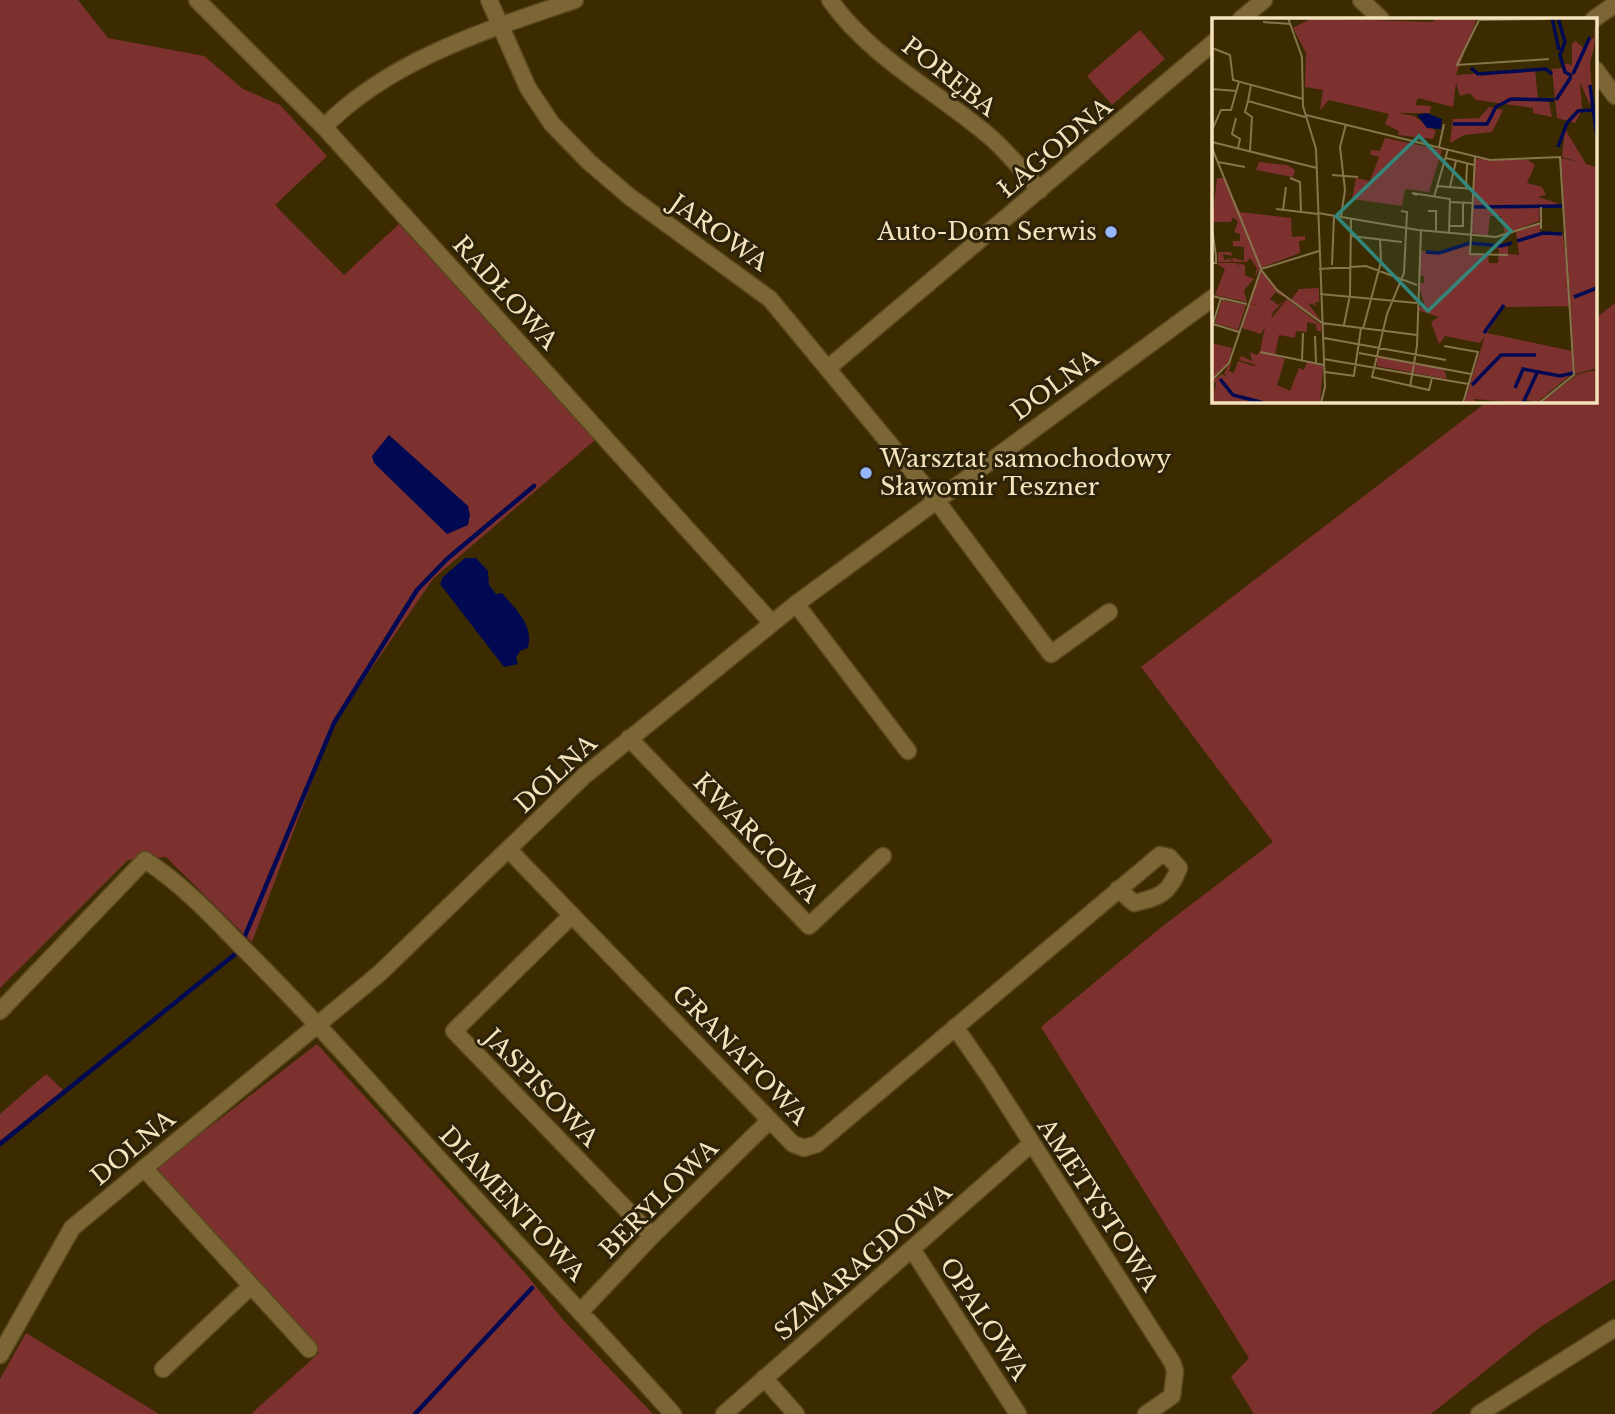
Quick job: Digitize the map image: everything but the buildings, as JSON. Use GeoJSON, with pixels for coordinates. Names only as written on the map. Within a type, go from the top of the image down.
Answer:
{"type":"FeatureCollection","features":[{"type":"Feature","properties":{"kind":"street","name":"RADŁOWA"},"geometry":{"type":"LineString","coordinates":[[197,0],[324,127],[772,623]]}},
{"type":"Feature","properties":{"kind":"street","name":"JAROWA"},"geometry":{"type":"LineString","coordinates":[[489,0],[539,108],[569,144],[649,212],[770,299],[936,500],[1051,654],[1109,612]]}},
{"type":"Feature","properties":{"kind":"street"},"geometry":{"type":"LineString","coordinates":[[324,127],[357,99],[424,57],[575,0]]}},
{"type":"Feature","properties":{"kind":"street","name":"PORĘBA"},"geometry":{"type":"LineString","coordinates":[[830,0],[851,26],[884,55],[1006,151],[1040,191]]}},
{"type":"Feature","properties":{"kind":"street"},"geometry":{"type":"LineString","coordinates":[[1242,18],[1264,0]]}},
{"type":"Feature","properties":{"kind":"street"},"geometry":{"type":"LineString","coordinates":[[1361,0],[1380,18]]}},
{"type":"Feature","properties":{"kind":"street"},"geometry":{"type":"LineString","coordinates":[[1595,18],[1615,4]]}},
{"type":"Feature","properties":{"kind":"street","name":"ŁAGODNA"},"geometry":{"type":"LineString","coordinates":[[828,368],[1212,44]]}},
{"type":"Feature","properties":{"kind":"street"},"geometry":{"type":"LineString","coordinates":[[1598,73],[1615,96]]}},
{"type":"Feature","properties":{"kind":"street","name":"DOLNA"},"geometry":{"type":"LineString","coordinates":[[0,1355],[72,1228],[380,973],[584,776],[796,604],[1212,298]]}},
{"type":"Feature","properties":{"kind":"street"},"geometry":{"type":"LineString","coordinates":[[796,604],[908,751]]}},
{"type":"Feature","properties":{"kind":"street","name":"KWARCOWA"},"geometry":{"type":"LineString","coordinates":[[629,738],[810,926],[883,856]]}},
{"type":"Feature","properties":{"kind":"street","name":"GRANATOWA"},"geometry":{"type":"LineString","coordinates":[[509,850],[770,1120],[793,1143],[804,1148],[817,1144],[1118,889]]}},
{"type":"Feature","properties":{"kind":"street","name":"DIAMENTOWA"},"geometry":{"type":"LineString","coordinates":[[0,1011],[145,860],[160,869],[197,902],[319,1025],[673,1414]]}},
{"type":"Feature","properties":{"kind":"street","name":"JASPISOWA"},"geometry":{"type":"LineString","coordinates":[[572,915],[454,1031],[652,1236]]}},
{"type":"Feature","properties":{"kind":"street","name":"AMETYSTOWA"},"geometry":{"type":"LineString","coordinates":[[955,1027],[1172,1362],[1175,1371],[1172,1396],[1154,1412]]}},
{"type":"Feature","properties":{"kind":"street","name":"BERYLOWA"},"geometry":{"type":"LineString","coordinates":[[581,1311],[652,1236],[770,1120]]}},
{"type":"Feature","properties":{"kind":"street","name":"SZMARAGDOWA"},"geometry":{"type":"LineString","coordinates":[[724,1414],[1031,1144]]}},
{"type":"Feature","properties":{"kind":"street"},"geometry":{"type":"LineString","coordinates":[[144,1168],[309,1349]]}},
{"type":"Feature","properties":{"kind":"street","name":"OPALOWA"},"geometry":{"type":"LineString","coordinates":[[912,1249],[1018,1414]]}},
{"type":"Feature","properties":{"kind":"street"},"geometry":{"type":"LineString","coordinates":[[163,1368],[251,1286]]}},
{"type":"Feature","properties":{"kind":"street"},"geometry":{"type":"LineString","coordinates":[[1479,1414],[1615,1328]]}},
{"type":"Feature","properties":{"kind":"street"},"geometry":{"type":"LineString","coordinates":[[764,1378],[796,1414]]}},
{"type":"Feature","properties":{"kind":"shaded area"},"geometry":{"type":"Polygon","coordinates":[[[0,0],[78,0],[108,38],[204,56],[243,89],[280,105],[327,156],[275,205],[344,275],[399,224],[595,440],[433,579],[334,723],[252,942],[166,857],[128,860],[0,988],[0,0]]]}},
{"type":"Feature","properties":{"kind":"shaded area"},"geometry":{"type":"Polygon","coordinates":[[[1140,30],[1165,59],[1112,105],[1087,76],[1140,30]]]}},
{"type":"Feature","properties":{"kind":"shaded area"},"geometry":{"type":"Polygon","coordinates":[[[1615,303],[1615,1279],[1539,1328],[1431,1414],[1254,1414],[1231,1377],[1249,1358],[1041,1027],[1159,929],[1273,842],[1141,667],[1487,402],[1598,402],[1598,316],[1615,303]]]}},
{"type":"Feature","properties":{"kind":"shaded area"},"geometry":{"type":"Polygon","coordinates":[[[389,435],[468,506],[468,525],[447,534],[374,463],[372,456],[389,435]]]}},
{"type":"Feature","properties":{"kind":"shaded area"},"geometry":{"type":"Polygon","coordinates":[[[465,558],[476,558],[488,571],[489,585],[496,594],[502,593],[526,625],[528,648],[520,651],[516,658],[518,664],[504,667],[440,584],[443,577],[465,558]]]}},
{"type":"Feature","properties":{"kind":"shaded area"},"geometry":{"type":"Polygon","coordinates":[[[317,1044],[525,1273],[564,1321],[653,1414],[251,1414],[319,1353],[155,1169],[317,1044]]]}},
{"type":"Feature","properties":{"kind":"shaded area"},"geometry":{"type":"Polygon","coordinates":[[[46,1074],[63,1090],[0,1141],[0,1114],[46,1074]]]}},
{"type":"Feature","properties":{"kind":"shaded area"},"geometry":{"type":"Polygon","coordinates":[[[26,1333],[159,1414],[0,1414],[0,1379],[26,1333]]]}},
{"type":"Feature","properties":{"kind":"waterway"},"geometry":{"type":"LineString","coordinates":[[242,943],[334,723],[417,590],[447,559],[534,486]]}},
{"type":"Feature","properties":{"kind":"waterway"},"geometry":{"type":"LineString","coordinates":[[0,1144],[239,951]]}},
{"type":"Feature","properties":{"kind":"waterway"},"geometry":{"type":"LineString","coordinates":[[415,1414],[532,1288]]}},
{"type":"Feature","properties":{"kind":"place","name":"Auto-Dom Serwis"},"geometry":{"type":"Point","coordinates":[1111,232]}},
{"type":"Feature","properties":{"kind":"place","name":"Warsztat samochodowy Sławomir Teszner"},"geometry":{"type":"Point","coordinates":[866,473]}}]}
